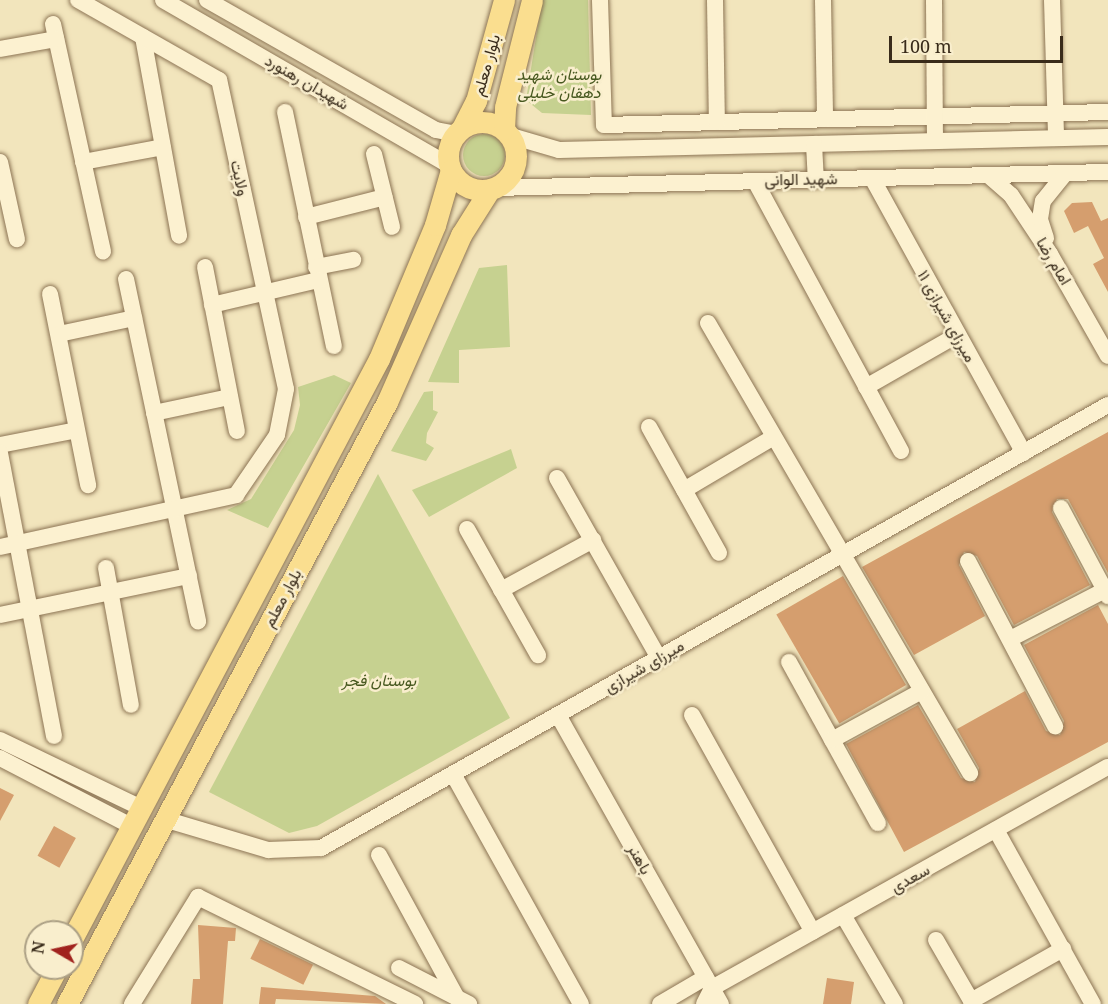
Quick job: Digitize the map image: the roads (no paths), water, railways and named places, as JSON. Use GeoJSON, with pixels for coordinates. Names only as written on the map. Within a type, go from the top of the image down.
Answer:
{"type":"FeatureCollection","features":[{"type":"Feature","properties":{"kind":"main road","name":"بلوار معلم"},"geometry":{"type":"LineString","coordinates":[[459,131],[476,101],[504,0]]}},
{"type":"Feature","properties":{"kind":"main road","name":"بلوار معلم"},"geometry":{"type":"LineString","coordinates":[[508,133],[505,107],[532,0]]}},
{"type":"Feature","properties":{"kind":"main road"},"geometry":{"type":"LineString","coordinates":[[488,122],[508,133],[517,153],[514,170],[492,189],[468,188],[451,168],[459,131],[488,122]]}},
{"type":"Feature","properties":{"kind":"main road","name":"بلوار معلم"},"geometry":{"type":"LineString","coordinates":[[82,920],[380,359],[435,225],[451,168]]}},
{"type":"Feature","properties":{"kind":"main road","name":"بلوار معلم"},"geometry":{"type":"LineString","coordinates":[[67,1004],[387,402],[461,235],[492,189]]}},
{"type":"Feature","properties":{"kind":"main road"},"geometry":{"type":"LineString","coordinates":[[135,817],[164,819]]}},
{"type":"Feature","properties":{"kind":"main road"},"geometry":{"type":"LineString","coordinates":[[135,817],[154,838]]}},
{"type":"Feature","properties":{"kind":"main road"},"geometry":{"type":"LineString","coordinates":[[38,1004],[51,980]]}},
{"type":"Feature","properties":{"kind":"street","name":"شهیدان رهنورد"},"geometry":{"type":"LineString","coordinates":[[163,0],[451,168]]}},
{"type":"Feature","properties":{"kind":"street","name":"شهیدان رهنورد"},"geometry":{"type":"LineString","coordinates":[[207,0],[436,130],[459,131]]}},
{"type":"Feature","properties":{"kind":"street"},"geometry":{"type":"LineString","coordinates":[[600,0],[604,125],[1108,112]]}},
{"type":"Feature","properties":{"kind":"street"},"geometry":{"type":"LineString","coordinates":[[715,0],[717,122]]}},
{"type":"Feature","properties":{"kind":"street"},"geometry":{"type":"LineString","coordinates":[[823,0],[825,119]]}},
{"type":"Feature","properties":{"kind":"street"},"geometry":{"type":"LineString","coordinates":[[934,0],[935,141]]}},
{"type":"Feature","properties":{"kind":"street"},"geometry":{"type":"LineString","coordinates":[[1052,0],[1056,138]]}},
{"type":"Feature","properties":{"kind":"street","name":"ولایت"},"geometry":{"type":"LineString","coordinates":[[86,2],[219,80],[286,389],[277,435],[236,495],[175,509]]}},
{"type":"Feature","properties":{"kind":"street"},"geometry":{"type":"LineString","coordinates":[[0,49],[55,32],[103,252]]}},
{"type":"Feature","properties":{"kind":"street"},"geometry":{"type":"LineString","coordinates":[[143,37],[179,236]]}},
{"type":"Feature","properties":{"kind":"street"},"geometry":{"type":"LineString","coordinates":[[285,112],[334,346]]}},
{"type":"Feature","properties":{"kind":"street","name":"شهید الوانی"},"geometry":{"type":"LineString","coordinates":[[508,133],[559,150],[1108,137]]}},
{"type":"Feature","properties":{"kind":"street"},"geometry":{"type":"LineString","coordinates":[[814,144],[816,179]]}},
{"type":"Feature","properties":{"kind":"street"},"geometry":{"type":"LineString","coordinates":[[83,162],[163,147]]}},
{"type":"Feature","properties":{"kind":"street"},"geometry":{"type":"LineString","coordinates":[[374,154],[392,227]]}},
{"type":"Feature","properties":{"kind":"street"},"geometry":{"type":"LineString","coordinates":[[0,162],[2,181],[17,239]]}},
{"type":"Feature","properties":{"kind":"street","name":"شهید الوانی"},"geometry":{"type":"LineString","coordinates":[[492,189],[1108,172]]}},
{"type":"Feature","properties":{"kind":"street"},"geometry":{"type":"LineString","coordinates":[[1050,254],[1040,219],[1043,201],[1066,173]]}},
{"type":"Feature","properties":{"kind":"street","name":"امام رضا"},"geometry":{"type":"LineString","coordinates":[[988,175],[1011,195],[1050,254],[1108,357]]}},
{"type":"Feature","properties":{"kind":"street","name":"میرزای شیرازی ۱۱"},"geometry":{"type":"LineString","coordinates":[[872,178],[1023,453]]}},
{"type":"Feature","properties":{"kind":"street"},"geometry":{"type":"LineString","coordinates":[[755,181],[901,451]]}},
{"type":"Feature","properties":{"kind":"street"},"geometry":{"type":"LineString","coordinates":[[306,217],[385,197]]}},
{"type":"Feature","properties":{"kind":"street"},"geometry":{"type":"LineString","coordinates":[[212,305],[265,292],[353,260]]}},
{"type":"Feature","properties":{"kind":"street"},"geometry":{"type":"LineString","coordinates":[[205,267],[237,431]]}},
{"type":"Feature","properties":{"kind":"street"},"geometry":{"type":"LineString","coordinates":[[126,279],[198,622]]}},
{"type":"Feature","properties":{"kind":"street"},"geometry":{"type":"LineString","coordinates":[[50,294],[88,485]]}},
{"type":"Feature","properties":{"kind":"street"},"geometry":{"type":"LineString","coordinates":[[59,334],[134,318]]}},
{"type":"Feature","properties":{"kind":"street"},"geometry":{"type":"LineString","coordinates":[[708,322],[970,772]]}},
{"type":"Feature","properties":{"kind":"street"},"geometry":{"type":"LineString","coordinates":[[866,387],[957,335]]}},
{"type":"Feature","properties":{"kind":"street"},"geometry":{"type":"LineString","coordinates":[[154,413],[229,397]]}},
{"type":"Feature","properties":{"kind":"street","name":"میرزای شیرازی"},"geometry":{"type":"LineString","coordinates":[[164,819],[268,850],[294,853],[321,848],[659,658],[841,551],[1108,405]]}},
{"type":"Feature","properties":{"kind":"street"},"geometry":{"type":"LineString","coordinates":[[649,427],[719,553]]}},
{"type":"Feature","properties":{"kind":"street"},"geometry":{"type":"LineString","coordinates":[[0,445],[77,430]]}},
{"type":"Feature","properties":{"kind":"street"},"geometry":{"type":"LineString","coordinates":[[684,490],[774,437]]}},
{"type":"Feature","properties":{"kind":"street"},"geometry":{"type":"LineString","coordinates":[[0,453],[54,736]]}},
{"type":"Feature","properties":{"kind":"street"},"geometry":{"type":"LineString","coordinates":[[557,478],[659,658]]}},
{"type":"Feature","properties":{"kind":"street"},"geometry":{"type":"LineString","coordinates":[[1012,638],[1106,593],[1061,508]]}},
{"type":"Feature","properties":{"kind":"street"},"geometry":{"type":"LineString","coordinates":[[0,547],[175,509]]}},
{"type":"Feature","properties":{"kind":"street"},"geometry":{"type":"LineString","coordinates":[[466,529],[538,655]]}},
{"type":"Feature","properties":{"kind":"street"},"geometry":{"type":"LineString","coordinates":[[501,590],[592,540]]}},
{"type":"Feature","properties":{"kind":"street"},"geometry":{"type":"LineString","coordinates":[[968,561],[1012,638],[1055,726]]}},
{"type":"Feature","properties":{"kind":"street"},"geometry":{"type":"LineString","coordinates":[[106,568],[131,705]]}},
{"type":"Feature","properties":{"kind":"street"},"geometry":{"type":"LineString","coordinates":[[0,615],[189,576]]}},
{"type":"Feature","properties":{"kind":"street"},"geometry":{"type":"LineString","coordinates":[[789,662],[878,823]]}},
{"type":"Feature","properties":{"kind":"street"},"geometry":{"type":"LineString","coordinates":[[832,740],[922,691]]}},
{"type":"Feature","properties":{"kind":"street","name":"باهنر"},"geometry":{"type":"LineString","coordinates":[[558,715],[721,1004]]}},
{"type":"Feature","properties":{"kind":"street"},"geometry":{"type":"LineString","coordinates":[[692,715],[813,932]]}},
{"type":"Feature","properties":{"kind":"street"},"geometry":{"type":"LineString","coordinates":[[0,740],[135,817]]}},
{"type":"Feature","properties":{"kind":"street"},"geometry":{"type":"LineString","coordinates":[[0,758],[135,817]]}},
{"type":"Feature","properties":{"kind":"street","name":"سعدی"},"geometry":{"type":"LineString","coordinates":[[660,1004],[709,983],[813,932],[1108,767]]}},
{"type":"Feature","properties":{"kind":"street"},"geometry":{"type":"LineString","coordinates":[[453,774],[581,1004]]}},
{"type":"Feature","properties":{"kind":"street"},"geometry":{"type":"LineString","coordinates":[[996,830],[1093,1004]]}},
{"type":"Feature","properties":{"kind":"street"},"geometry":{"type":"LineString","coordinates":[[379,855],[463,1001]]}},
{"type":"Feature","properties":{"kind":"street"},"geometry":{"type":"LineString","coordinates":[[132,1004],[198,897],[416,1004]]}},
{"type":"Feature","properties":{"kind":"street"},"geometry":{"type":"LineString","coordinates":[[843,915],[895,1004]]}},
{"type":"Feature","properties":{"kind":"street"},"geometry":{"type":"LineString","coordinates":[[936,940],[972,1003],[1062,949]]}},
{"type":"Feature","properties":{"kind":"street"},"geometry":{"type":"LineString","coordinates":[[399,968],[463,1001]]}},
{"type":"Feature","properties":{"kind":"street"},"geometry":{"type":"LineString","coordinates":[[704,1004],[709,983]]}},
{"type":"Feature","properties":{"kind":"park label","name":"بوستان شهید دهقان خلیلی"},"geometry":{"type":"Point","coordinates":[559,83]}},
{"type":"Feature","properties":{"kind":"park label","name":"بوستان فجر"},"geometry":{"type":"Point","coordinates":[379,680]}}]}
